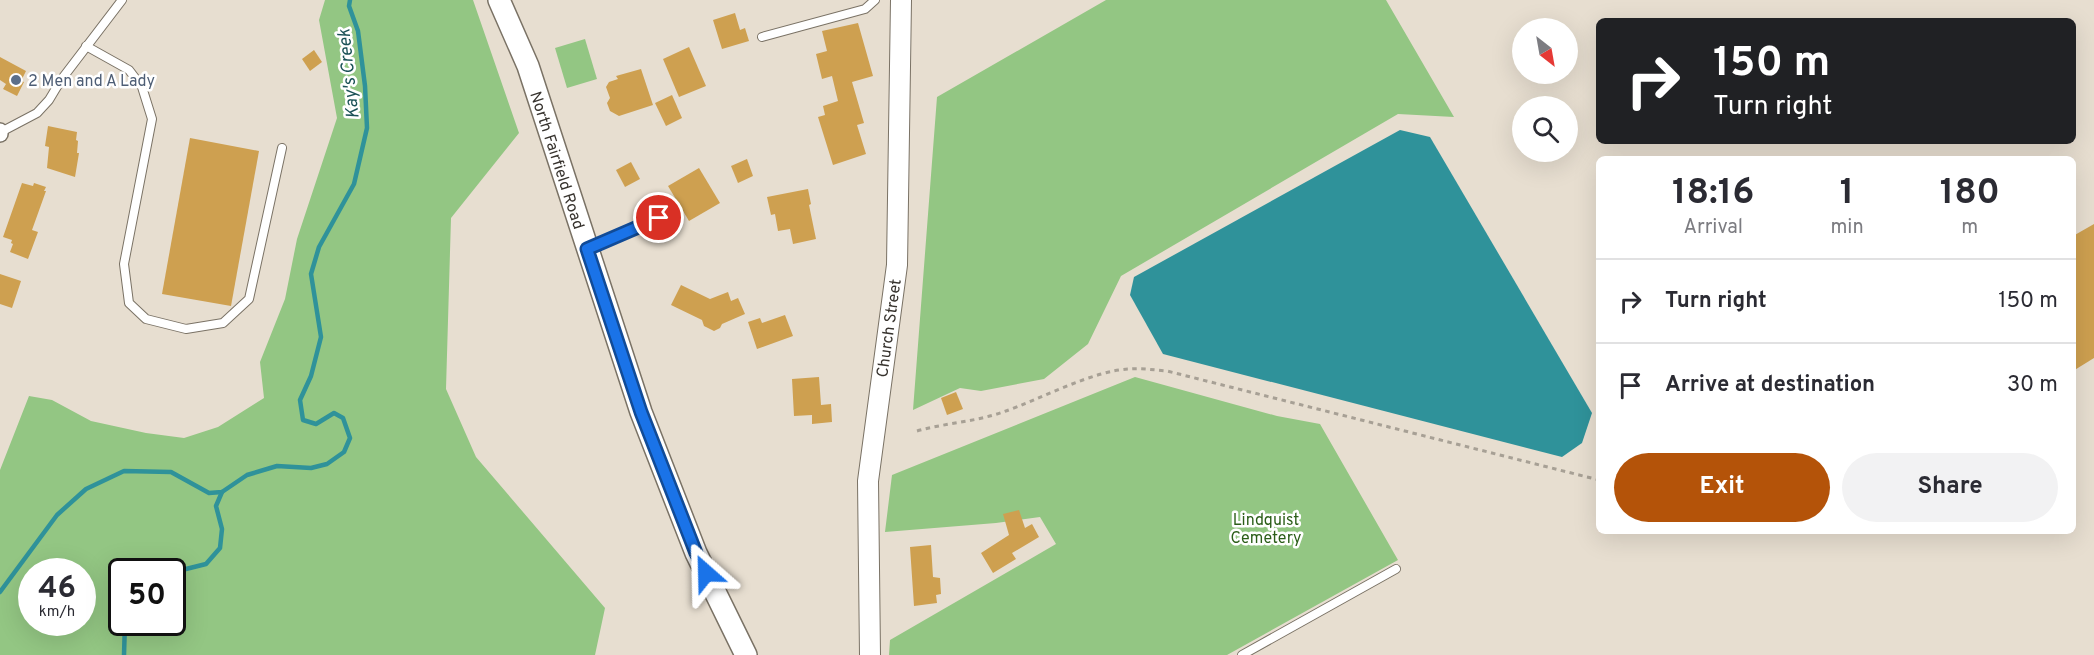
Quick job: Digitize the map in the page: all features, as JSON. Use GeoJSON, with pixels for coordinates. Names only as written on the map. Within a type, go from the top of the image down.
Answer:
{"type":"FeatureCollection","features":[{"type":"Feature","properties":{"kind":"main road","name":"North Fairfield Road"},"geometry":{"type":"LineString","coordinates":[[499,0],[528,66],[641,412],[696,553],[746,655]]}},
{"type":"Feature","properties":{"kind":"street","name":"Church Street"},"geometry":{"type":"LineString","coordinates":[[870,655],[868,481],[897,265],[901,0]]}},
{"type":"Feature","properties":{"kind":"lane"},"geometry":{"type":"LineString","coordinates":[[0,132],[37,113],[50,100],[61,80],[122,0]]}},
{"type":"Feature","properties":{"kind":"lane"},"geometry":{"type":"LineString","coordinates":[[762,37],[865,9],[875,0]]}},
{"type":"Feature","properties":{"kind":"lane"},"geometry":{"type":"LineString","coordinates":[[86,46],[129,70],[142,87],[152,119],[124,264],[129,303],[146,319],[186,329],[223,323],[249,299],[282,148]]}},
{"type":"Feature","properties":{"kind":"lane"},"geometry":{"type":"LineString","coordinates":[[587,249],[659,218]]}},
{"type":"Feature","properties":{"kind":"lane"},"geometry":{"type":"LineString","coordinates":[[1242,655],[1396,569]]}},
{"type":"Feature","properties":{"kind":"path"},"geometry":{"type":"LineString","coordinates":[[917,431],[940,424],[968,421],[1001,413],[1100,374],[1128,368],[1167,371],[1596,479]]}},
{"type":"Feature","properties":{"kind":"green space"},"geometry":{"type":"Polygon","coordinates":[[[325,0],[473,0],[519,133],[451,218],[446,389],[476,457],[605,608],[595,655],[0,655],[0,470],[29,396],[52,400],[91,421],[146,433],[184,438],[218,427],[264,398],[260,362],[285,299],[297,239],[337,118],[319,20],[325,0]]]}},
{"type":"Feature","properties":{"kind":"green space"},"geometry":{"type":"Polygon","coordinates":[[[1106,0],[1386,0],[1454,117],[1398,114],[1121,276],[1088,344],[1044,379],[981,391],[960,388],[913,410],[937,97],[1106,0]]]}},
{"type":"Feature","properties":{"kind":"green space"},"geometry":{"type":"Polygon","coordinates":[[[585,39],[597,79],[567,88],[555,48],[585,39]]]}},
{"type":"Feature","properties":{"kind":"green space","name":"Lindquist Cemetery"},"geometry":{"type":"Polygon","coordinates":[[[1135,377],[1277,416],[1320,424],[1398,560],[1227,655],[889,655],[890,640],[1056,544],[1040,517],[885,532],[892,475],[1135,377]]]}},
{"type":"Feature","properties":{"kind":"water"},"geometry":{"type":"Polygon","coordinates":[[[1400,130],[1430,137],[1592,413],[1582,443],[1562,457],[1163,354],[1130,295],[1134,277],[1400,130]]]}},
{"type":"Feature","properties":{"kind":"building"},"geometry":{"type":"Polygon","coordinates":[[[735,13],[740,30],[745,28],[749,41],[722,49],[713,20],[735,13]]]}},
{"type":"Feature","properties":{"kind":"building"},"geometry":{"type":"Polygon","coordinates":[[[858,23],[873,76],[852,82],[864,123],[857,125],[866,154],[833,165],[818,117],[825,115],[823,106],[838,101],[832,76],[822,79],[816,54],[827,51],[822,31],[858,23]]]}},
{"type":"Feature","properties":{"kind":"building"},"geometry":{"type":"Polygon","coordinates":[[[689,47],[706,86],[679,97],[663,59],[689,47]]]}},
{"type":"Feature","properties":{"kind":"building"},"geometry":{"type":"Polygon","coordinates":[[[314,50],[322,62],[310,71],[302,59],[314,50]]]}},
{"type":"Feature","properties":{"kind":"building"},"geometry":{"type":"Polygon","coordinates":[[[0,57],[26,71],[21,81],[24,82],[17,96],[3,89],[6,84],[0,80],[0,57]]]}},
{"type":"Feature","properties":{"kind":"building"},"geometry":{"type":"Polygon","coordinates":[[[641,69],[653,105],[619,116],[610,111],[607,103],[610,98],[606,87],[609,82],[618,79],[616,76],[641,69]]]}},
{"type":"Feature","properties":{"kind":"building"},"geometry":{"type":"Polygon","coordinates":[[[672,95],[682,118],[666,126],[655,103],[672,95]]]}},
{"type":"Feature","properties":{"kind":"building"},"geometry":{"type":"Polygon","coordinates":[[[48,126],[77,132],[77,153],[79,153],[75,177],[47,168],[49,147],[45,146],[48,126]]]}},
{"type":"Feature","properties":{"kind":"building"},"geometry":{"type":"Polygon","coordinates":[[[190,138],[259,151],[231,306],[162,294],[190,138]]]}},
{"type":"Feature","properties":{"kind":"building"},"geometry":{"type":"Polygon","coordinates":[[[747,159],[753,176],[738,183],[731,166],[747,159]]]}},
{"type":"Feature","properties":{"kind":"building"},"geometry":{"type":"Polygon","coordinates":[[[631,162],[640,179],[625,187],[616,170],[631,162]]]}},
{"type":"Feature","properties":{"kind":"building"},"geometry":{"type":"Polygon","coordinates":[[[699,168],[720,203],[689,221],[668,186],[699,168]]]}},
{"type":"Feature","properties":{"kind":"building"},"geometry":{"type":"Polygon","coordinates":[[[22,183],[33,186],[34,183],[46,187],[32,230],[38,232],[28,259],[10,252],[12,240],[3,237],[22,183]]]}},
{"type":"Feature","properties":{"kind":"building"},"geometry":{"type":"Polygon","coordinates":[[[808,189],[816,239],[793,244],[790,229],[778,231],[775,214],[771,215],[767,197],[808,189]]]}},
{"type":"Feature","properties":{"kind":"building"},"geometry":{"type":"Polygon","coordinates":[[[2094,224],[2094,358],[2076,369],[2076,234],[2094,224]]]}},
{"type":"Feature","properties":{"kind":"building"},"geometry":{"type":"Polygon","coordinates":[[[0,274],[21,281],[12,308],[0,304],[0,274]]]}},
{"type":"Feature","properties":{"kind":"building"},"geometry":{"type":"Polygon","coordinates":[[[681,285],[710,299],[728,292],[731,301],[738,298],[745,314],[722,324],[714,331],[704,326],[702,320],[671,305],[681,285]]]}},
{"type":"Feature","properties":{"kind":"building"},"geometry":{"type":"Polygon","coordinates":[[[785,315],[793,336],[757,349],[748,322],[760,318],[762,323],[785,315]]]}},
{"type":"Feature","properties":{"kind":"building"},"geometry":{"type":"Polygon","coordinates":[[[819,377],[821,405],[831,404],[832,422],[812,424],[812,415],[794,416],[792,379],[819,377]]]}},
{"type":"Feature","properties":{"kind":"building"},"geometry":{"type":"Polygon","coordinates":[[[956,392],[963,409],[947,415],[941,398],[956,392]]]}},
{"type":"Feature","properties":{"kind":"building"},"geometry":{"type":"Polygon","coordinates":[[[1019,510],[1025,528],[1032,524],[1039,537],[1012,553],[1016,559],[993,573],[981,553],[1009,535],[1003,514],[1019,510]]]}},
{"type":"Feature","properties":{"kind":"building"},"geometry":{"type":"Polygon","coordinates":[[[931,545],[933,577],[940,578],[941,594],[936,595],[937,603],[914,606],[910,547],[931,545]]]}},
{"type":"Feature","properties":{"kind":"waterway","name":"Kay's Creek"},"geometry":{"type":"LineString","coordinates":[[0,592],[57,515],[86,489],[124,471],[171,472],[209,493],[222,492],[247,475],[277,466],[311,468],[327,464],[344,452],[350,438],[343,418],[334,413],[316,424],[303,420],[300,400],[311,376],[321,337],[311,274],[319,247],[354,184],[367,128],[365,86],[358,31],[349,6],[350,0]]}},
{"type":"Feature","properties":{"kind":"waterway"},"geometry":{"type":"LineString","coordinates":[[186,569],[206,564],[220,548],[222,529],[216,506],[222,492]]}},
{"type":"Feature","properties":{"kind":"waterway"},"geometry":{"type":"LineString","coordinates":[[124,655],[125,636]]}},
{"type":"Feature","properties":{"kind":"place","name":"2 Men and A Lady"},"geometry":{"type":"Point","coordinates":[16,80]}},
{"type":"Feature","properties":{"kind":"route"},"geometry":{"type":"LineString","coordinates":[[659,218],[587,249],[641,412],[706,573]]}}]}
